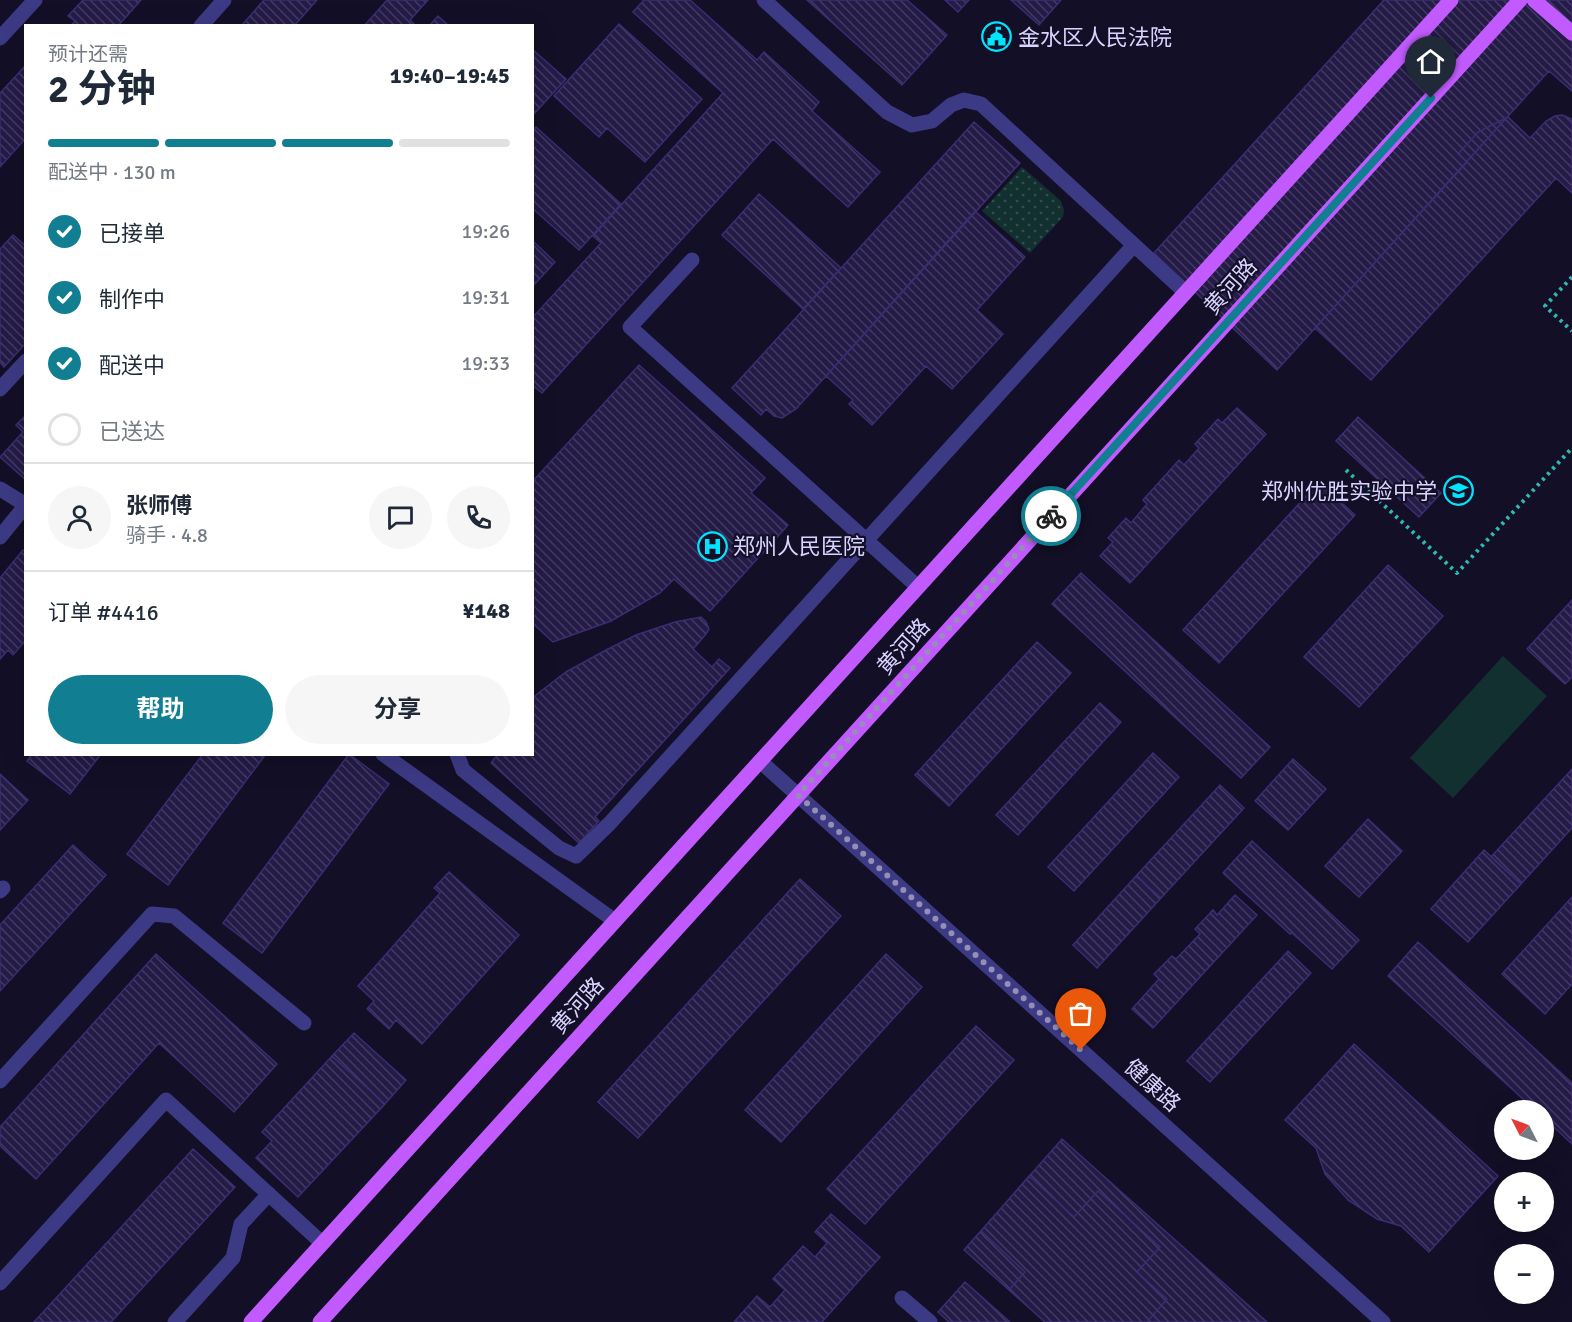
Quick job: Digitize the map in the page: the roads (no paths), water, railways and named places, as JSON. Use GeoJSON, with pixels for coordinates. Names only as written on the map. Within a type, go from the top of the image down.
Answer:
{"type":"FeatureCollection","features":[{"type":"Feature","properties":{"kind":"main road","name":"黄河路"},"geometry":{"type":"LineString","coordinates":[[251,1322],[1451,0]]}},
{"type":"Feature","properties":{"kind":"main road","name":"黄河路"},"geometry":{"type":"LineString","coordinates":[[320,1322],[1520,0]]}},
{"type":"Feature","properties":{"kind":"main road"},"geometry":{"type":"LineString","coordinates":[[1534,0],[1572,33]]}},
{"type":"Feature","properties":{"kind":"street"},"geometry":{"type":"LineString","coordinates":[[0,38],[34,0]]}},
{"type":"Feature","properties":{"kind":"street"},"geometry":{"type":"LineString","coordinates":[[203,24],[224,0]]}},
{"type":"Feature","properties":{"kind":"street"},"geometry":{"type":"LineString","coordinates":[[764,0],[887,112],[912,125],[932,121],[951,105],[964,100],[981,104],[1185,292]]}},
{"type":"Feature","properties":{"kind":"street"},"geometry":{"type":"LineString","coordinates":[[458,756],[463,770],[559,848],[576,856],[610,823],[1134,245]]}},
{"type":"Feature","properties":{"kind":"street"},"geometry":{"type":"LineString","coordinates":[[692,260],[630,327],[918,587]]}},
{"type":"Feature","properties":{"kind":"street"},"geometry":{"type":"LineString","coordinates":[[0,389],[24,363]]}},
{"type":"Feature","properties":{"kind":"street"},"geometry":{"type":"LineString","coordinates":[[0,489],[24,504]]}},
{"type":"Feature","properties":{"kind":"street"},"geometry":{"type":"LineString","coordinates":[[0,537],[24,507]]}},
{"type":"Feature","properties":{"kind":"street"},"geometry":{"type":"LineString","coordinates":[[386,756],[615,921]]}},
{"type":"Feature","properties":{"kind":"street","name":"健康路"},"geometry":{"type":"LineString","coordinates":[[760,761],[1383,1322]]}},
{"type":"Feature","properties":{"kind":"street"},"geometry":{"type":"LineString","coordinates":[[0,1081],[152,914],[174,916],[304,1023]]}},
{"type":"Feature","properties":{"kind":"street"},"geometry":{"type":"LineString","coordinates":[[0,1283],[166,1100],[322,1243]]}},
{"type":"Feature","properties":{"kind":"street"},"geometry":{"type":"LineString","coordinates":[[175,1322],[233,1258],[241,1224],[269,1194]]}},
{"type":"Feature","properties":{"kind":"street"},"geometry":{"type":"LineString","coordinates":[[902,1298],[930,1322]]}},
{"type":"Feature","properties":{"kind":"place","name":"金水区人民法院"},"geometry":{"type":"Point","coordinates":[997,37]}},
{"type":"Feature","properties":{"kind":"place","name":"郑州优胜实验中学"},"geometry":{"type":"Point","coordinates":[1458,491]}},
{"type":"Feature","properties":{"kind":"place","name":"郑州人民医院"},"geometry":{"type":"Point","coordinates":[712,546]}}]}
